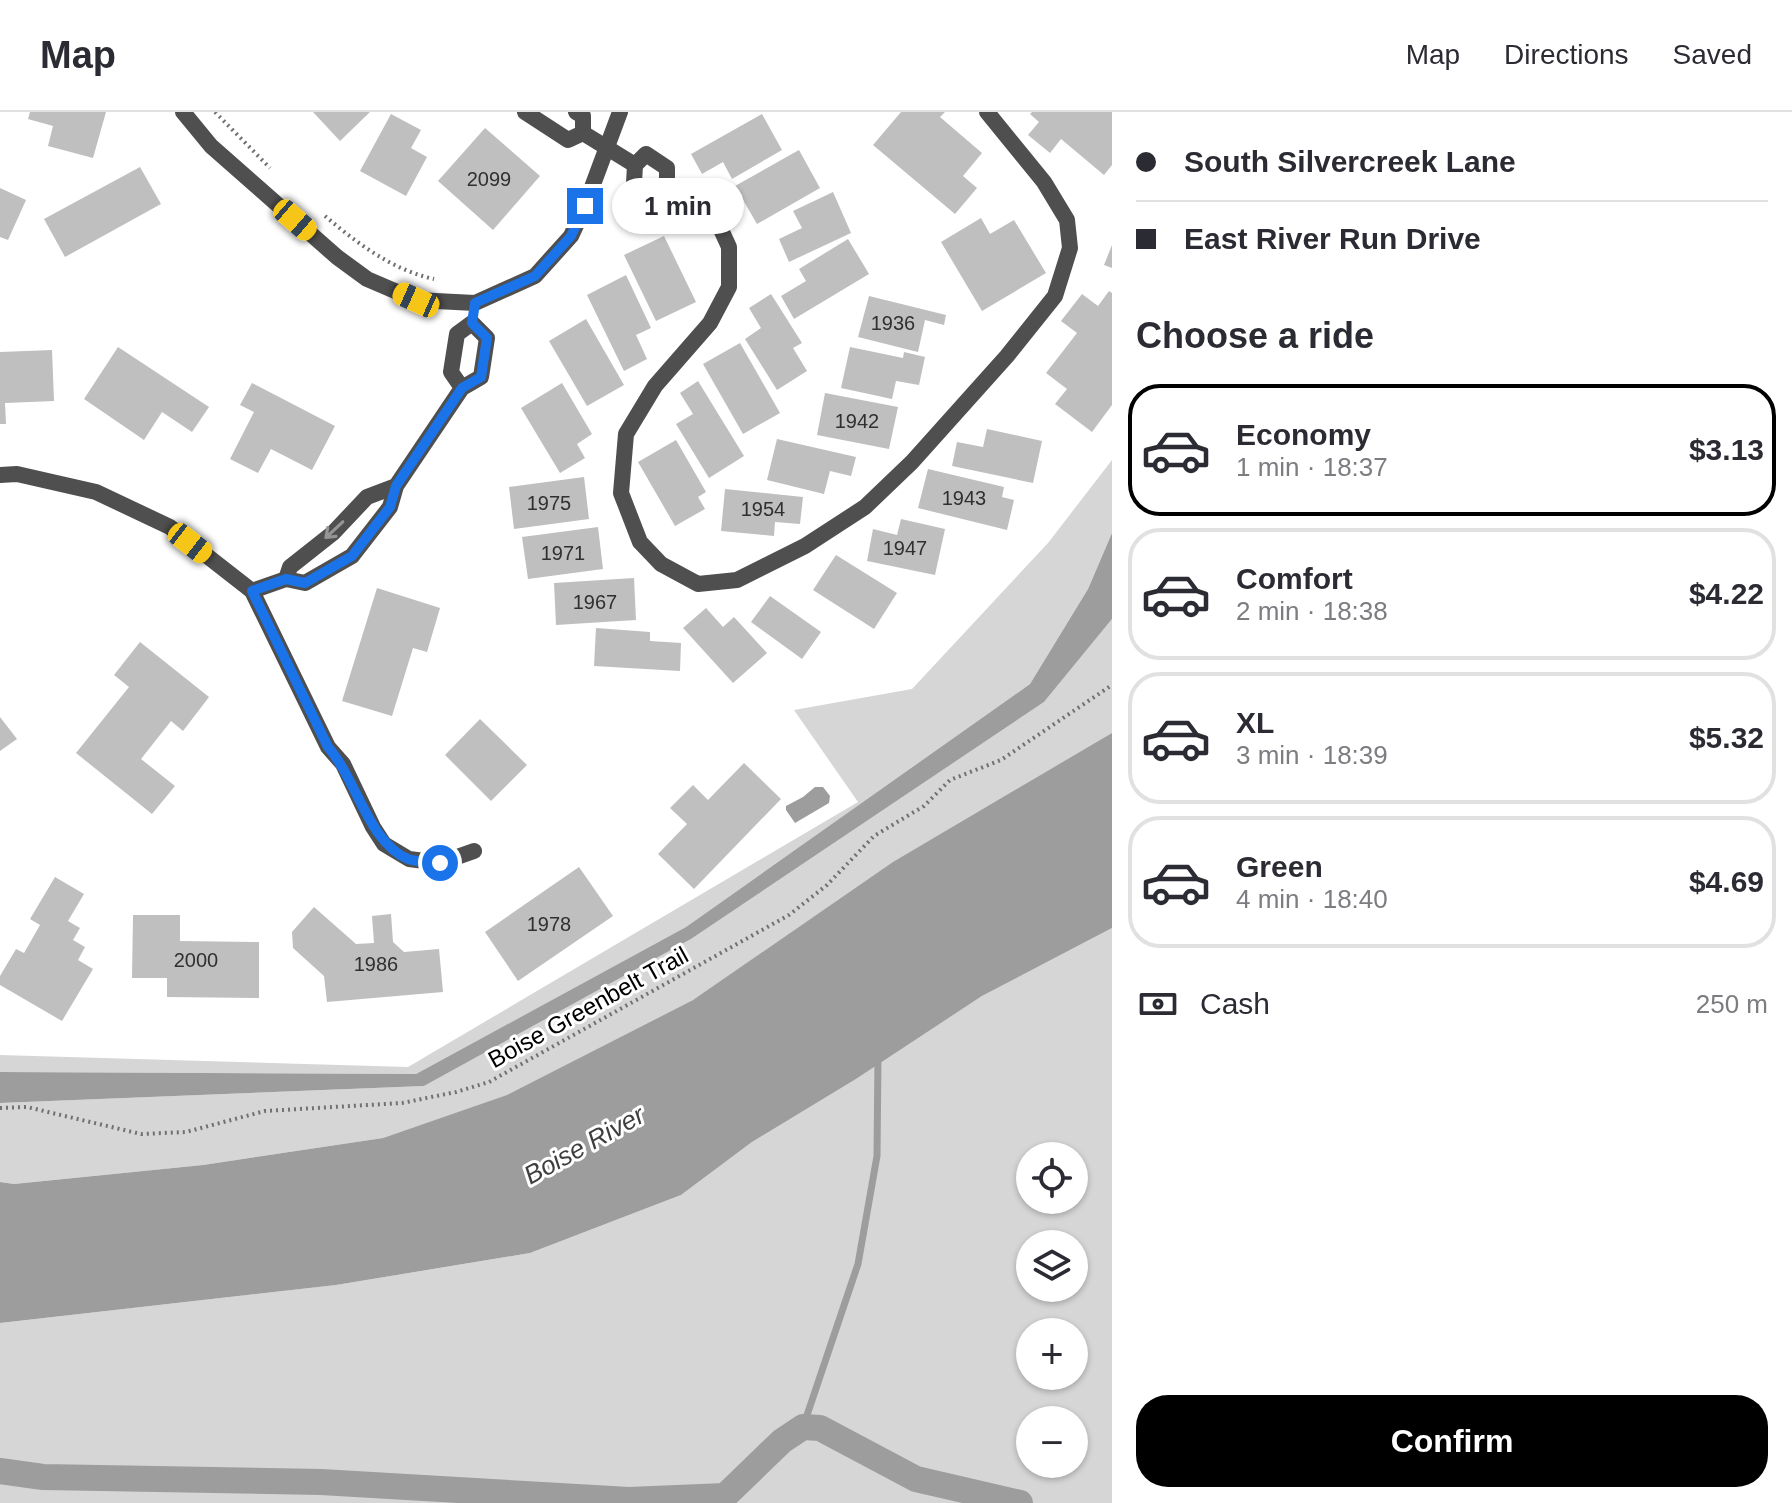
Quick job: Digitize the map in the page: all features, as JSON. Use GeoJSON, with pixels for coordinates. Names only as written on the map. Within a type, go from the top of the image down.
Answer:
{"type":"FeatureCollection","features":[{"type":"Feature","properties":{"kind":"street"},"geometry":{"type":"LineString","coordinates":[[183,112],[211,146],[337,257],[367,279],[416,300],[475,303],[535,276],[571,236],[620,112]]}},
{"type":"Feature","properties":{"kind":"street"},"geometry":{"type":"LineString","coordinates":[[525,112],[568,140],[583,133]]}},
{"type":"Feature","properties":{"kind":"street"},"geometry":{"type":"LineString","coordinates":[[576,112],[583,116],[583,133]]}},
{"type":"Feature","properties":{"kind":"street"},"geometry":{"type":"LineString","coordinates":[[667,185],[718,223],[729,247],[729,287],[710,323],[655,386],[626,434],[621,493],[640,542],[661,564],[698,584],[737,580],[805,546],[865,507],[912,462],[1007,356],[1055,296],[1070,248],[1067,220],[1044,182],[987,112]]}},
{"type":"Feature","properties":{"kind":"street"},"geometry":{"type":"LineString","coordinates":[[583,133],[635,165]]}},
{"type":"Feature","properties":{"kind":"street"},"geometry":{"type":"LineString","coordinates":[[646,154],[667,168],[667,185],[654,193],[634,183],[635,165],[646,154]]}},
{"type":"Feature","properties":{"kind":"street"},"geometry":{"type":"LineString","coordinates":[[462,388],[451,372],[457,334],[472,323],[475,303]]}},
{"type":"Feature","properties":{"kind":"street"},"geometry":{"type":"LineString","coordinates":[[252,591],[286,579],[305,583],[352,556],[390,507],[396,486],[462,388],[481,377],[487,338],[472,323]]}},
{"type":"Feature","properties":{"kind":"street"},"geometry":{"type":"LineString","coordinates":[[0,475],[17,474],[96,492],[170,527],[252,591],[328,747],[343,764],[384,844],[409,859],[440,863],[474,851]]}},
{"type":"Feature","properties":{"kind":"street"},"geometry":{"type":"LineString","coordinates":[[286,579],[290,567],[333,533],[367,497],[396,486]]}},
{"type":"Feature","properties":{"kind":"path"},"geometry":{"type":"LineString","coordinates":[[215,112],[277,175]]}},
{"type":"Feature","properties":{"kind":"path"},"geometry":{"type":"LineString","coordinates":[[317,210],[393,265],[413,274],[442,280]]}},
{"type":"Feature","properties":{"kind":"path","name":"Boise Greenbelt Trail"},"geometry":{"type":"LineString","coordinates":[[0,1108],[27,1107],[141,1134],[186,1132],[265,1111],[402,1103],[489,1082],[789,915],[827,885],[874,836],[924,806],[950,780],[1001,760],[1112,685]]}},
{"type":"Feature","properties":{"kind":"shaded area"},"geometry":{"type":"Polygon","coordinates":[[[1112,460],[1112,533],[1088,589],[1030,684],[686,927],[416,1074],[0,1072],[0,1055],[408,1067],[858,802],[794,710],[912,689],[1048,543],[1112,460]]]}},
{"type":"Feature","properties":{"kind":"shaded area"},"geometry":{"type":"Polygon","coordinates":[[[1112,619],[1112,733],[693,1000],[508,1095],[383,1138],[203,1165],[14,1184],[0,1182],[0,1103],[424,1086],[691,939],[1044,702],[1112,619]]]}},
{"type":"Feature","properties":{"kind":"shaded area"},"geometry":{"type":"Polygon","coordinates":[[[1112,928],[1112,1503],[0,1503],[0,1323],[336,1285],[530,1253],[681,1195],[752,1142],[856,1079],[982,996],[1112,928]]]}},
{"type":"Feature","properties":{"kind":"water"},"geometry":{"type":"Polygon","coordinates":[[[1112,533],[1112,619],[1044,702],[691,939],[424,1086],[0,1103],[0,1072],[416,1074],[686,927],[1030,684],[1088,589],[1112,533]]]}},
{"type":"Feature","properties":{"kind":"water","name":"Boise River"},"geometry":{"type":"Polygon","coordinates":[[[1112,733],[1112,928],[982,996],[856,1079],[752,1142],[681,1195],[530,1253],[336,1285],[0,1323],[0,1182],[14,1184],[203,1165],[383,1138],[507,1095],[693,1000],[893,862],[1112,733]]]}},
{"type":"Feature","properties":{"kind":"water"},"geometry":{"type":"Polygon","coordinates":[[[815,787],[823,787],[830,796],[829,803],[795,823],[786,806],[815,787]]]}},
{"type":"Feature","properties":{"kind":"building"},"geometry":{"type":"Polygon","coordinates":[[[30,112],[106,112],[93,158],[48,146],[53,126],[28,119],[30,112]]]}},
{"type":"Feature","properties":{"kind":"building"},"geometry":{"type":"Polygon","coordinates":[[[313,112],[370,112],[340,141],[313,112]]]}},
{"type":"Feature","properties":{"kind":"building"},"geometry":{"type":"Polygon","coordinates":[[[901,112],[945,112],[940,117],[982,153],[963,176],[977,188],[955,214],[873,145],[901,112]]]}},
{"type":"Feature","properties":{"kind":"building"},"geometry":{"type":"Polygon","coordinates":[[[1112,112],[1112,165],[1104,175],[1061,139],[1050,153],[1028,135],[1039,122],[1030,114],[1112,112]]]}},
{"type":"Feature","properties":{"kind":"building"},"geometry":{"type":"Polygon","coordinates":[[[391,114],[421,130],[411,148],[427,157],[406,196],[360,171],[391,114]]]}},
{"type":"Feature","properties":{"kind":"building"},"geometry":{"type":"Polygon","coordinates":[[[762,114],[782,150],[732,179],[723,162],[702,174],[691,154],[762,114]]]}},
{"type":"Feature","properties":{"kind":"building"},"geometry":{"type":"Polygon","coordinates":[[[485,128],[540,176],[493,230],[438,181],[485,128]]]}},
{"type":"Feature","properties":{"kind":"building"},"geometry":{"type":"Polygon","coordinates":[[[799,150],[820,188],[757,224],[735,186],[799,150]]]}},
{"type":"Feature","properties":{"kind":"building"},"geometry":{"type":"Polygon","coordinates":[[[140,167],[161,204],[65,257],[44,219],[140,167]]]}},
{"type":"Feature","properties":{"kind":"building"},"geometry":{"type":"Polygon","coordinates":[[[0,188],[26,200],[8,240],[0,237],[0,188]]]}},
{"type":"Feature","properties":{"kind":"building"},"geometry":{"type":"Polygon","coordinates":[[[833,192],[851,233],[789,262],[779,239],[802,228],[793,211],[833,192]]]}},
{"type":"Feature","properties":{"kind":"building"},"geometry":{"type":"Polygon","coordinates":[[[981,218],[990,234],[1014,220],[1046,273],[982,311],[941,242],[981,218]]]}},
{"type":"Feature","properties":{"kind":"building"},"geometry":{"type":"Polygon","coordinates":[[[664,236],[696,302],[656,321],[624,255],[664,236]]]}},
{"type":"Feature","properties":{"kind":"building"},"geometry":{"type":"Polygon","coordinates":[[[848,239],[869,274],[794,319],[781,296],[806,281],[799,269],[848,239]]]}},
{"type":"Feature","properties":{"kind":"building"},"geometry":{"type":"Polygon","coordinates":[[[1112,245],[1112,268],[1104,265],[1112,245]]]}},
{"type":"Feature","properties":{"kind":"building"},"geometry":{"type":"Polygon","coordinates":[[[626,275],[651,328],[636,335],[647,359],[624,371],[587,295],[626,275]]]}},
{"type":"Feature","properties":{"kind":"building"},"geometry":{"type":"Polygon","coordinates":[[[1109,291],[1112,293],[1112,405],[1092,432],[1055,404],[1067,389],[1046,373],[1077,333],[1061,321],[1082,294],[1098,306],[1109,291]]]}},
{"type":"Feature","properties":{"kind":"building"},"geometry":{"type":"Polygon","coordinates":[[[771,294],[802,343],[793,348],[807,371],[777,390],[745,339],[761,328],[749,308],[771,294]]]}},
{"type":"Feature","properties":{"kind":"building"},"geometry":{"type":"Polygon","coordinates":[[[869,296],[946,315],[944,325],[925,320],[918,352],[858,337],[869,296]]]}},
{"type":"Feature","properties":{"kind":"building"},"geometry":{"type":"Polygon","coordinates":[[[586,319],[624,385],[587,406],[549,341],[586,319]]]}},
{"type":"Feature","properties":{"kind":"building"},"geometry":{"type":"Polygon","coordinates":[[[740,343],[780,413],[743,434],[703,364],[740,343]]]}},
{"type":"Feature","properties":{"kind":"building"},"geometry":{"type":"Polygon","coordinates":[[[118,347],[209,407],[192,432],[162,412],[144,440],[84,399],[118,347]]]}},
{"type":"Feature","properties":{"kind":"building"},"geometry":{"type":"Polygon","coordinates":[[[850,347],[903,358],[904,352],[925,357],[919,385],[896,381],[892,399],[841,388],[850,347]]]}},
{"type":"Feature","properties":{"kind":"building"},"geometry":{"type":"Polygon","coordinates":[[[52,350],[54,401],[5,403],[6,424],[0,424],[0,352],[52,350]]]}},
{"type":"Feature","properties":{"kind":"building"},"geometry":{"type":"Polygon","coordinates":[[[698,381],[744,456],[709,478],[676,424],[693,414],[680,393],[698,381]]]}},
{"type":"Feature","properties":{"kind":"building"},"geometry":{"type":"Polygon","coordinates":[[[252,383],[335,426],[312,470],[271,449],[258,473],[230,459],[254,412],[240,405],[252,383]]]}},
{"type":"Feature","properties":{"kind":"building"},"geometry":{"type":"Polygon","coordinates":[[[562,383],[592,434],[577,444],[585,458],[560,473],[521,408],[562,383]]]}},
{"type":"Feature","properties":{"kind":"building"},"geometry":{"type":"Polygon","coordinates":[[[825,393],[898,407],[889,449],[817,435],[825,393]]]}},
{"type":"Feature","properties":{"kind":"building"},"geometry":{"type":"Polygon","coordinates":[[[987,429],[1042,441],[1033,483],[952,466],[957,442],[983,447],[987,429]]]}},
{"type":"Feature","properties":{"kind":"building"},"geometry":{"type":"Polygon","coordinates":[[[777,439],[856,457],[851,476],[830,471],[824,494],[767,480],[777,439]]]}},
{"type":"Feature","properties":{"kind":"building"},"geometry":{"type":"Polygon","coordinates":[[[676,440],[706,492],[698,497],[705,509],[675,526],[638,462],[676,440]]]}},
{"type":"Feature","properties":{"kind":"building"},"geometry":{"type":"Polygon","coordinates":[[[928,469],[1004,487],[1002,497],[1014,500],[1007,530],[918,508],[928,469]]]}},
{"type":"Feature","properties":{"kind":"building"},"geometry":{"type":"Polygon","coordinates":[[[584,477],[589,519],[514,529],[509,487],[584,477]]]}},
{"type":"Feature","properties":{"kind":"building"},"geometry":{"type":"Polygon","coordinates":[[[725,489],[803,497],[800,524],[775,522],[774,536],[721,531],[725,489]]]}},
{"type":"Feature","properties":{"kind":"building"},"geometry":{"type":"Polygon","coordinates":[[[901,519],[945,529],[935,575],[867,561],[873,529],[897,535],[901,519]]]}},
{"type":"Feature","properties":{"kind":"building"},"geometry":{"type":"Polygon","coordinates":[[[598,527],[603,569],[528,579],[522,537],[598,527]]]}},
{"type":"Feature","properties":{"kind":"building"},"geometry":{"type":"Polygon","coordinates":[[[836,555],[897,593],[874,629],[813,590],[836,555]]]}},
{"type":"Feature","properties":{"kind":"building"},"geometry":{"type":"Polygon","coordinates":[[[634,578],[636,620],[556,625],[554,583],[634,578]]]}},
{"type":"Feature","properties":{"kind":"building"},"geometry":{"type":"Polygon","coordinates":[[[377,588],[440,608],[427,652],[413,648],[392,716],[342,701],[377,588]]]}},
{"type":"Feature","properties":{"kind":"building"},"geometry":{"type":"Polygon","coordinates":[[[770,596],[821,632],[802,659],[751,622],[770,596]]]}},
{"type":"Feature","properties":{"kind":"building"},"geometry":{"type":"Polygon","coordinates":[[[706,608],[723,627],[734,617],[767,653],[733,683],[683,628],[706,608]]]}},
{"type":"Feature","properties":{"kind":"building"},"geometry":{"type":"Polygon","coordinates":[[[596,628],[650,632],[650,641],[681,643],[680,671],[594,666],[596,628]]]}},
{"type":"Feature","properties":{"kind":"building"},"geometry":{"type":"Polygon","coordinates":[[[140,642],[209,697],[183,731],[171,721],[141,759],[175,786],[152,814],[76,753],[129,687],[114,675],[140,642]]]}},
{"type":"Feature","properties":{"kind":"building"},"geometry":{"type":"Polygon","coordinates":[[[0,717],[17,739],[0,751],[0,717]]]}},
{"type":"Feature","properties":{"kind":"building"},"geometry":{"type":"Polygon","coordinates":[[[480,719],[527,765],[491,801],[445,755],[480,719]]]}},
{"type":"Feature","properties":{"kind":"building"},"geometry":{"type":"Polygon","coordinates":[[[744,763],[781,799],[694,889],[658,854],[687,824],[670,808],[693,785],[708,800],[744,763]]]}},
{"type":"Feature","properties":{"kind":"building"},"geometry":{"type":"Polygon","coordinates":[[[579,867],[613,916],[518,981],[485,932],[579,867]]]}},
{"type":"Feature","properties":{"kind":"building"},"geometry":{"type":"Polygon","coordinates":[[[55,877],[84,894],[68,921],[80,928],[73,940],[85,947],[78,960],[93,969],[62,1021],[0,985],[0,976],[16,949],[24,953],[40,925],[30,919],[55,877]]]}},
{"type":"Feature","properties":{"kind":"building"},"geometry":{"type":"Polygon","coordinates":[[[314,907],[356,944],[374,943],[372,916],[391,914],[393,942],[404,952],[439,949],[443,992],[327,1002],[324,976],[293,948],[292,932],[314,907]]]}},
{"type":"Feature","properties":{"kind":"building"},"geometry":{"type":"Polygon","coordinates":[[[133,915],[180,915],[180,941],[259,942],[259,998],[167,997],[167,978],[132,978],[133,915]]]}},
{"type":"Feature","properties":{"kind":"waterway"},"geometry":{"type":"LineString","coordinates":[[803,1427],[858,1264],[877,1156],[878,1056]]}},
{"type":"Feature","properties":{"kind":"waterway"},"geometry":{"type":"LineString","coordinates":[[0,1471],[43,1477],[321,1482],[629,1500],[725,1496],[782,1441],[803,1427],[820,1428],[916,1479],[1020,1503]]}},
{"type":"Feature","properties":{"kind":"route"},"geometry":{"type":"LineString","coordinates":[[440,863],[409,859],[384,844],[343,764],[328,747],[252,591],[286,579],[305,583],[352,556],[390,507],[396,486],[462,388],[481,377],[487,338],[472,323],[475,303],[535,276],[571,236],[585,206]]}}]}
